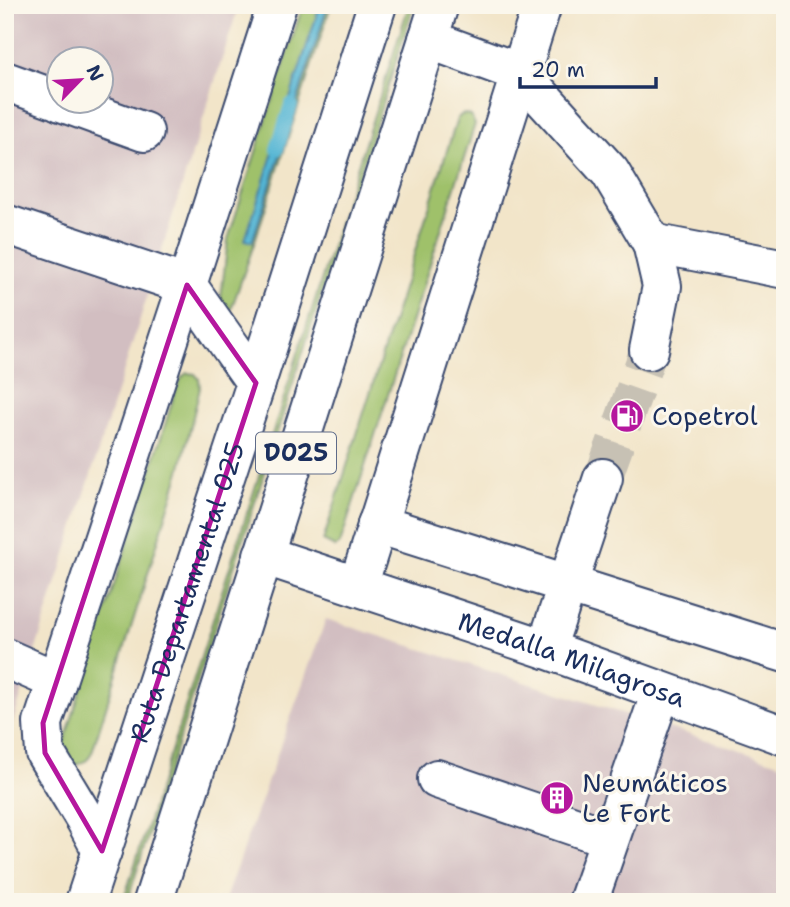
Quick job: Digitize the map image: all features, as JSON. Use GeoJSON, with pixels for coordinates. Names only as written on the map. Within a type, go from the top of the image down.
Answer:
{"type":"FeatureCollection","features":[{"type":"Feature","properties":{"kind":"main road"},"geometry":{"type":"LineString","coordinates":[[102,851],[45,753],[43,723],[277,5]]}},
{"type":"Feature","properties":{"kind":"main road","name":"Ruta Departamental 025"},"geometry":{"type":"LineString","coordinates":[[85,902],[377,5]]}},
{"type":"Feature","properties":{"kind":"main road"},"geometry":{"type":"LineString","coordinates":[[358,586],[542,5]]}},
{"type":"Feature","properties":{"kind":"main road"},"geometry":{"type":"LineString","coordinates":[[433,22],[520,73],[610,172],[652,243],[662,286],[649,350]]}},
{"type":"Feature","properties":{"kind":"main road","name":"D025"},"geometry":{"type":"LineString","coordinates":[[153,902],[433,22]]}},
{"type":"Feature","properties":{"kind":"main road"},"geometry":{"type":"LineString","coordinates":[[5,81],[46,96]]}},
{"type":"Feature","properties":{"kind":"main road"},"geometry":{"type":"LineString","coordinates":[[101,116],[144,132]]}},
{"type":"Feature","properties":{"kind":"main road"},"geometry":{"type":"LineString","coordinates":[[5,224],[187,285],[256,383]]}},
{"type":"Feature","properties":{"kind":"main road"},"geometry":{"type":"LineString","coordinates":[[652,243],[785,269]]}},
{"type":"Feature","properties":{"kind":"main road"},"geometry":{"type":"LineString","coordinates":[[546,649],[603,478]]}},
{"type":"Feature","properties":{"kind":"main road"},"geometry":{"type":"LineString","coordinates":[[377,524],[785,653]]}},
{"type":"Feature","properties":{"kind":"main road","name":"Medalla Milagrosa"},"geometry":{"type":"LineString","coordinates":[[263,555],[546,649],[785,736]]}},
{"type":"Feature","properties":{"kind":"main road"},"geometry":{"type":"LineString","coordinates":[[5,658],[57,681]]}},
{"type":"Feature","properties":{"kind":"main road"},"geometry":{"type":"LineString","coordinates":[[588,902],[661,692]]}},
{"type":"Feature","properties":{"kind":"main road"},"geometry":{"type":"LineString","coordinates":[[437,779],[609,838]]}},
{"type":"Feature","properties":{"kind":"highlighted area"},"geometry":{"type":"Polygon","coordinates":[[[187,285],[256,383],[102,851],[45,753],[43,723],[187,285]]]}},
{"type":"Feature","properties":{"kind":"shaded area"},"geometry":{"type":"Polygon","coordinates":[[[5,5],[239,5],[5,747],[5,5]]]}},
{"type":"Feature","properties":{"kind":"shaded area"},"geometry":{"type":"Polygon","coordinates":[[[326,619],[785,765],[785,902],[224,902],[326,619]]]}},
{"type":"Feature","properties":{"kind":"green space"},"geometry":{"type":"Polygon","coordinates":[[[303,5],[331,5],[253,247],[228,313],[220,306],[228,239],[303,5]]]}},
{"type":"Feature","properties":{"kind":"green space"},"geometry":{"type":"Polygon","coordinates":[[[409,5],[414,5],[127,902],[123,902],[409,5]]]}},
{"type":"Feature","properties":{"kind":"green space"},"geometry":{"type":"Polygon","coordinates":[[[465,114],[471,116],[475,124],[340,544],[335,547],[323,541],[457,119],[465,114]]]}},
{"type":"Feature","properties":{"kind":"green space"},"geometry":{"type":"Polygon","coordinates":[[[187,373],[195,374],[200,388],[180,471],[92,752],[87,760],[78,765],[67,758],[63,746],[176,390],[187,373]]]}},
{"type":"Feature","properties":{"kind":"water"},"geometry":{"type":"Polygon","coordinates":[[[320,5],[328,5],[290,123],[283,120],[320,5]]]}},
{"type":"Feature","properties":{"kind":"water"},"geometry":{"type":"Polygon","coordinates":[[[280,130],[287,133],[252,242],[245,240],[280,130]]]}},
{"type":"Feature","properties":{"kind":"waterway"},"geometry":{"type":"LineString","coordinates":[[277,149],[291,105]]}},
{"type":"Feature","properties":{"kind":"tunnel"},"geometry":{"type":"LineString","coordinates":[[603,478],[649,350]]}},
{"type":"Feature","properties":{"kind":"place","name":"Copetrol"},"geometry":{"type":"Point","coordinates":[627,416]}},
{"type":"Feature","properties":{"kind":"place","name":"Neumáticos Le Fort"},"geometry":{"type":"Point","coordinates":[557,798]}}]}
